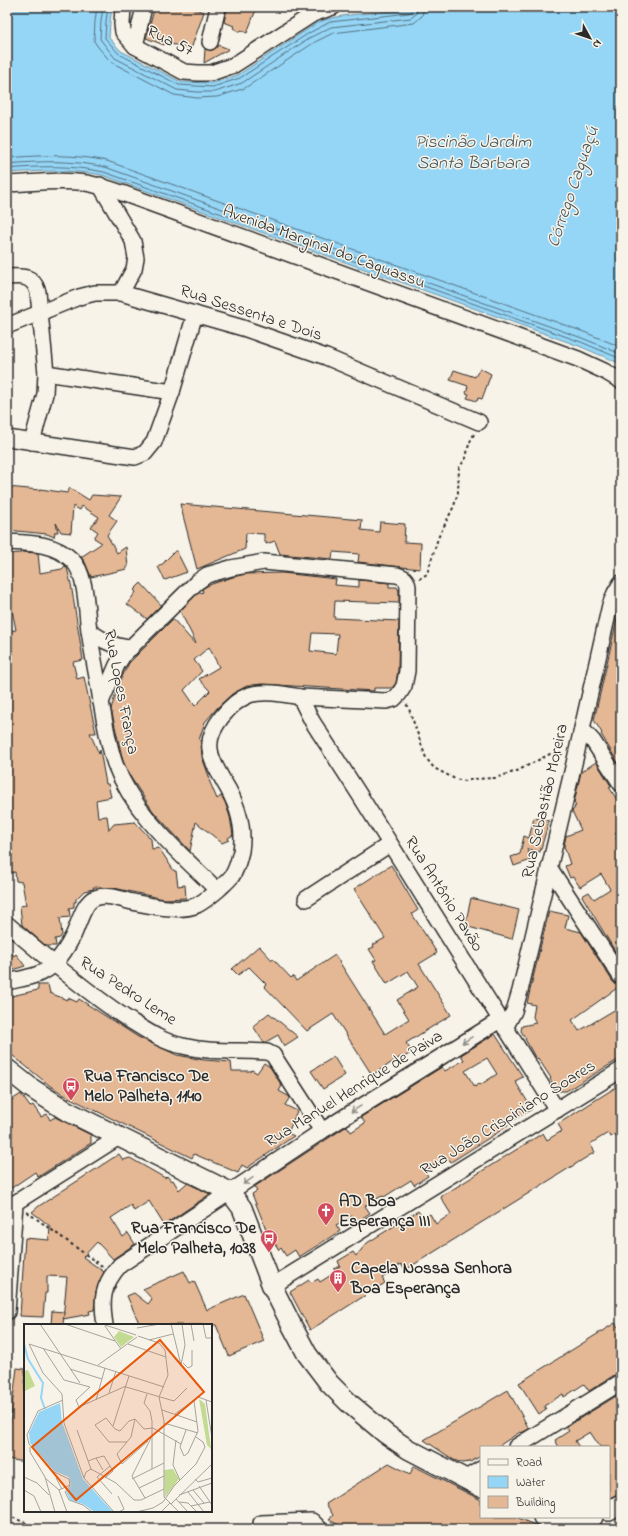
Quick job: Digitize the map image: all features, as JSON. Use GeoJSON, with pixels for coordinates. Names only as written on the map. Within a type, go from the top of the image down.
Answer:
{"type":"FeatureCollection","features":[{"type":"Feature","properties":{"kind":"main road"},"geometry":{"type":"LineString","coordinates":[[11,1077],[65,1110],[230,1192],[242,1208],[272,1286],[307,1354],[329,1383],[349,1403],[386,1434],[408,1449],[476,1478]]}},
{"type":"Feature","properties":{"kind":"main road"},"geometry":{"type":"LineString","coordinates":[[610,1510],[621,1504]]}},
{"type":"Feature","properties":{"kind":"main road"},"geometry":{"type":"LineString","coordinates":[[550,1518],[563,1520],[583,1518]]}},
{"type":"Feature","properties":{"kind":"street","name":"Rua 57"},"geometry":{"type":"LineString","coordinates":[[123,7],[123,32],[135,46],[184,72],[211,73],[234,65],[313,14],[333,7]]}},
{"type":"Feature","properties":{"kind":"street"},"geometry":{"type":"LineString","coordinates":[[135,46],[144,7]]}},
{"type":"Feature","properties":{"kind":"street"},"geometry":{"type":"LineString","coordinates":[[210,42],[218,7]]}},
{"type":"Feature","properties":{"kind":"street","name":"Avenida Marginal do Caguassu"},"geometry":{"type":"LineString","coordinates":[[7,184],[55,181],[84,182],[100,185],[578,359],[621,381]]}},
{"type":"Feature","properties":{"kind":"street"},"geometry":{"type":"LineString","coordinates":[[100,185],[133,241],[136,258],[134,269],[121,293]]}},
{"type":"Feature","properties":{"kind":"street"},"geometry":{"type":"LineString","coordinates":[[7,277],[21,276],[33,281],[38,292],[46,373],[45,394],[32,442]]}},
{"type":"Feature","properties":{"kind":"street","name":"Rua Sessenta e Dois"},"geometry":{"type":"LineString","coordinates":[[7,326],[79,297],[95,293],[121,293],[243,328],[326,357],[479,422]]}},
{"type":"Feature","properties":{"kind":"street"},"geometry":{"type":"LineString","coordinates":[[7,438],[135,457],[145,453],[154,442],[172,392],[195,314]]}},
{"type":"Feature","properties":{"kind":"street"},"geometry":{"type":"LineString","coordinates":[[46,373],[172,392]]}},
{"type":"Feature","properties":{"kind":"street","name":"Rua Lopes França"},"geometry":{"type":"LineString","coordinates":[[7,542],[40,544],[54,548],[64,553],[74,562],[83,582],[89,631],[102,702],[103,718],[113,758],[123,782],[133,800],[158,831],[217,890]]}},
{"type":"Feature","properties":{"kind":"street"},"geometry":{"type":"LineString","coordinates":[[7,982],[36,974],[54,964],[63,953],[73,936],[85,909],[94,898],[103,896],[154,906],[176,908],[195,906],[211,896],[232,876],[239,861],[242,840],[237,807],[214,764],[209,748],[211,736],[219,720],[238,702],[249,695],[267,693],[300,697],[386,702],[394,699],[404,686],[408,671],[407,580],[402,576],[397,575],[264,562],[236,566],[207,575],[197,582],[130,648],[117,665],[102,702]]}},
{"type":"Feature","properties":{"kind":"street","name":"Rua Sebastião Moreira"},"geometry":{"type":"LineString","coordinates":[[502,1024],[514,1011],[520,991],[610,605],[621,583]]}},
{"type":"Feature","properties":{"kind":"street"},"geometry":{"type":"LineString","coordinates":[[89,631],[112,645],[130,648]]}},
{"type":"Feature","properties":{"kind":"street","name":"Rua Antônio Pavão"},"geometry":{"type":"LineString","coordinates":[[300,697],[312,721],[557,1110]]}},
{"type":"Feature","properties":{"kind":"street"},"geometry":{"type":"LineString","coordinates":[[582,729],[592,741],[621,784]]}},
{"type":"Feature","properties":{"kind":"street"},"geometry":{"type":"LineString","coordinates":[[306,899],[390,844]]}},
{"type":"Feature","properties":{"kind":"street"},"geometry":{"type":"LineString","coordinates":[[550,867],[621,977]]}},
{"type":"Feature","properties":{"kind":"street","name":"Rua Pedro Leme"},"geometry":{"type":"LineString","coordinates":[[7,924],[99,1000],[154,1035],[168,1042],[181,1046],[216,1052],[267,1052],[273,1055],[322,1131]]}},
{"type":"Feature","properties":{"kind":"street","name":"Rua Manuel Henrique de Paiva"},"geometry":{"type":"LineString","coordinates":[[112,1274],[120,1265],[322,1131],[502,1024]]}},
{"type":"Feature","properties":{"kind":"street","name":"Rua João Crispiniano Soares"},"geometry":{"type":"LineString","coordinates":[[272,1286],[621,1070]]}},
{"type":"Feature","properties":{"kind":"street"},"geometry":{"type":"LineString","coordinates":[[7,1312],[11,1206],[118,1137]]}},
{"type":"Feature","properties":{"kind":"street"},"geometry":{"type":"LineString","coordinates":[[105,1324],[103,1295],[106,1284],[112,1274]]}},
{"type":"Feature","properties":{"kind":"street"},"geometry":{"type":"LineString","coordinates":[[518,1446],[621,1382]]}},
{"type":"Feature","properties":{"kind":"street"},"geometry":{"type":"LineString","coordinates":[[261,1523],[316,1525]]}},
{"type":"Feature","properties":{"kind":"path"},"geometry":{"type":"LineString","coordinates":[[407,580],[421,579],[427,574],[438,538],[454,506],[458,492],[459,468],[466,458],[469,444],[479,422]]}},
{"type":"Feature","properties":{"kind":"path"},"geometry":{"type":"LineString","coordinates":[[394,699],[408,706],[426,758],[434,768],[455,779],[466,781],[473,779],[494,778],[517,771],[550,754],[576,755]]}},
{"type":"Feature","properties":{"kind":"path"},"geometry":{"type":"LineString","coordinates":[[11,1206],[112,1274]]}},
{"type":"Feature","properties":{"kind":"path"},"geometry":{"type":"LineString","coordinates":[[7,1515],[40,1529]]}},
{"type":"Feature","properties":{"kind":"water","name":"Piscinão Jardim Santa Barbara"},"geometry":{"type":"Polygon","coordinates":[[[502,6],[621,7],[621,364],[579,346],[102,175],[66,171],[7,173],[7,7],[112,7],[109,38],[121,51],[181,82],[213,83],[238,75],[317,23],[341,16],[413,9],[502,6]]]}},
{"type":"Feature","properties":{"kind":"building"},"geometry":{"type":"Polygon","coordinates":[[[155,7],[190,7],[204,12],[191,49],[165,42],[164,45],[146,38],[155,7]]]}},
{"type":"Feature","properties":{"kind":"building"},"geometry":{"type":"Polygon","coordinates":[[[231,7],[257,7],[247,33],[241,30],[240,32],[233,28],[234,26],[224,22],[227,9],[230,9],[231,7]]]}},
{"type":"Feature","properties":{"kind":"building"},"geometry":{"type":"Polygon","coordinates":[[[218,45],[229,49],[204,63],[205,49],[213,50],[218,45]]]}},
{"type":"Feature","properties":{"kind":"building"},"geometry":{"type":"Polygon","coordinates":[[[480,368],[491,374],[482,399],[478,398],[477,401],[467,398],[469,394],[466,393],[468,386],[450,380],[454,370],[475,377],[480,368]]]}},
{"type":"Feature","properties":{"kind":"building"},"geometry":{"type":"Polygon","coordinates":[[[7,487],[40,489],[67,493],[70,488],[89,500],[92,495],[121,497],[109,515],[117,521],[107,535],[117,553],[126,547],[127,569],[91,577],[85,562],[81,557],[102,543],[94,538],[98,532],[91,527],[99,517],[82,506],[80,510],[73,506],[71,533],[61,532],[56,523],[58,532],[55,532],[54,537],[47,534],[7,530],[7,487]]]}},
{"type":"Feature","properties":{"kind":"building"},"geometry":{"type":"Polygon","coordinates":[[[180,504],[362,520],[361,530],[379,532],[380,522],[405,524],[404,542],[421,543],[420,569],[358,562],[359,554],[333,552],[332,559],[280,554],[275,541],[266,544],[264,541],[264,534],[246,533],[245,549],[197,569],[180,504]]]}},
{"type":"Feature","properties":{"kind":"building"},"geometry":{"type":"Polygon","coordinates":[[[176,550],[187,572],[165,580],[158,567],[176,550]]]}},
{"type":"Feature","properties":{"kind":"building"},"geometry":{"type":"Polygon","coordinates":[[[20,552],[38,553],[40,573],[62,569],[65,566],[67,568],[83,660],[73,662],[77,679],[84,677],[96,733],[90,733],[99,754],[100,750],[106,784],[108,784],[111,797],[96,800],[98,817],[107,816],[109,830],[114,824],[135,822],[151,839],[152,849],[159,848],[174,871],[176,871],[178,886],[185,885],[186,898],[164,899],[114,888],[93,887],[94,889],[84,891],[76,899],[76,902],[74,902],[74,907],[69,908],[70,917],[60,918],[62,935],[60,938],[55,939],[56,946],[46,946],[22,925],[20,906],[26,905],[22,882],[16,881],[15,872],[9,873],[7,860],[7,742],[9,742],[7,727],[7,631],[16,630],[12,610],[7,610],[7,554],[21,553],[20,552]]]}},
{"type":"Feature","properties":{"kind":"building"},"geometry":{"type":"Polygon","coordinates":[[[282,573],[336,579],[335,585],[359,587],[359,580],[389,583],[389,587],[397,587],[399,591],[399,603],[335,601],[334,618],[399,621],[398,670],[396,683],[392,688],[374,688],[374,691],[261,684],[247,686],[232,694],[205,722],[199,740],[201,741],[202,757],[210,779],[209,780],[217,799],[221,796],[225,802],[230,817],[233,835],[228,838],[229,840],[222,843],[196,822],[190,851],[153,811],[131,778],[123,761],[111,709],[119,683],[129,663],[173,619],[195,644],[196,643],[180,611],[197,594],[203,592],[202,589],[209,585],[246,574],[282,573]],[[312,633],[310,651],[336,654],[338,634],[312,633]],[[209,647],[194,660],[202,671],[184,690],[195,706],[210,691],[199,679],[219,667],[209,647]]]}},
{"type":"Feature","properties":{"kind":"building"},"geometry":{"type":"Polygon","coordinates":[[[141,583],[161,605],[147,619],[127,604],[136,592],[134,590],[141,583]]]}},
{"type":"Feature","properties":{"kind":"building"},"geometry":{"type":"Polygon","coordinates":[[[618,615],[621,615],[621,768],[594,720],[618,615]]]}},
{"type":"Feature","properties":{"kind":"building"},"geometry":{"type":"Polygon","coordinates":[[[596,762],[621,806],[621,830],[615,833],[621,846],[621,961],[582,896],[589,892],[594,899],[610,889],[601,874],[580,887],[573,877],[570,878],[565,866],[570,864],[564,846],[566,836],[581,830],[572,811],[576,806],[574,803],[581,772],[596,762]]]}},
{"type":"Feature","properties":{"kind":"building"},"geometry":{"type":"Polygon","coordinates":[[[534,818],[549,821],[540,852],[527,849],[531,860],[514,866],[511,857],[520,854],[524,836],[529,838],[534,818]]]}},
{"type":"Feature","properties":{"kind":"building"},"geometry":{"type":"Polygon","coordinates":[[[391,865],[418,910],[412,914],[437,953],[419,964],[451,1015],[406,1043],[412,1052],[403,1058],[402,1056],[372,1075],[333,1014],[307,1031],[264,986],[266,984],[249,967],[238,975],[232,969],[259,946],[291,978],[293,976],[296,981],[335,955],[385,1034],[409,1019],[397,1000],[418,987],[408,971],[387,984],[373,961],[376,960],[369,949],[385,938],[354,889],[391,865]]]}},
{"type":"Feature","properties":{"kind":"building"},"geometry":{"type":"Polygon","coordinates":[[[471,898],[519,910],[512,939],[465,926],[471,898]]]}},
{"type":"Feature","properties":{"kind":"building"},"geometry":{"type":"Polygon","coordinates":[[[549,911],[568,915],[565,928],[581,932],[613,982],[620,986],[572,1020],[579,1031],[621,1006],[621,1058],[566,1091],[559,1091],[555,1088],[550,1079],[551,1078],[538,1058],[536,1059],[521,1031],[522,1026],[536,1023],[533,1017],[535,1005],[527,1003],[549,911]]]}},
{"type":"Feature","properties":{"kind":"building"},"geometry":{"type":"Polygon","coordinates":[[[12,953],[14,956],[16,954],[25,966],[7,972],[7,958],[12,953]]]}},
{"type":"Feature","properties":{"kind":"building"},"geometry":{"type":"Polygon","coordinates":[[[38,985],[48,985],[50,993],[67,1000],[68,998],[77,1002],[79,999],[138,1037],[177,1055],[204,1060],[231,1062],[232,1071],[252,1070],[257,1073],[264,1063],[270,1067],[282,1086],[279,1091],[290,1097],[285,1105],[297,1111],[288,1133],[294,1136],[247,1168],[242,1165],[238,1173],[194,1154],[192,1158],[66,1096],[49,1085],[7,1051],[7,997],[38,990],[38,985]]]}},
{"type":"Feature","properties":{"kind":"building"},"geometry":{"type":"Polygon","coordinates":[[[269,1013],[298,1037],[284,1046],[278,1035],[264,1043],[253,1026],[269,1013]]]}},
{"type":"Feature","properties":{"kind":"building"},"geometry":{"type":"Polygon","coordinates":[[[495,1034],[523,1077],[515,1081],[532,1109],[451,1162],[447,1157],[425,1171],[428,1176],[414,1185],[411,1180],[384,1197],[380,1197],[365,1206],[370,1213],[356,1222],[352,1216],[336,1225],[340,1231],[299,1257],[295,1250],[286,1256],[281,1248],[279,1250],[274,1242],[272,1244],[252,1194],[257,1191],[254,1187],[347,1126],[351,1132],[365,1123],[361,1117],[442,1067],[445,1071],[464,1060],[461,1055],[495,1034]],[[487,1058],[465,1071],[475,1087],[497,1074],[487,1058]]]}},
{"type":"Feature","properties":{"kind":"building"},"geometry":{"type":"Polygon","coordinates":[[[334,1057],[345,1075],[323,1089],[311,1071],[334,1057]]]}},
{"type":"Feature","properties":{"kind":"building"},"geometry":{"type":"Polygon","coordinates":[[[621,1084],[621,1144],[615,1134],[610,1137],[608,1133],[590,1144],[595,1152],[405,1270],[401,1264],[386,1273],[387,1275],[382,1278],[385,1283],[310,1330],[290,1292],[309,1280],[311,1283],[318,1279],[320,1282],[336,1272],[334,1269],[340,1266],[338,1261],[353,1252],[356,1256],[367,1243],[418,1211],[423,1218],[430,1214],[436,1224],[451,1214],[441,1198],[442,1196],[543,1133],[547,1140],[562,1131],[558,1124],[621,1084]]]}},
{"type":"Feature","properties":{"kind":"building"},"geometry":{"type":"Polygon","coordinates":[[[21,1094],[30,1107],[33,1105],[41,1117],[47,1114],[50,1120],[55,1117],[91,1135],[91,1143],[38,1177],[35,1172],[7,1191],[7,1103],[21,1094]]]}},
{"type":"Feature","properties":{"kind":"building"},"geometry":{"type":"Polygon","coordinates":[[[119,1154],[123,1160],[130,1158],[165,1178],[167,1176],[171,1181],[173,1180],[179,1190],[187,1183],[210,1194],[164,1225],[149,1201],[134,1211],[131,1205],[111,1218],[123,1237],[128,1233],[135,1244],[113,1259],[97,1242],[83,1257],[104,1272],[96,1291],[94,1310],[89,1311],[90,1314],[63,1319],[67,1277],[47,1276],[47,1293],[45,1293],[43,1317],[20,1316],[25,1238],[49,1240],[50,1226],[32,1212],[119,1154]]]}},
{"type":"Feature","properties":{"kind":"building"},"geometry":{"type":"Polygon","coordinates":[[[184,1271],[190,1283],[194,1281],[207,1310],[244,1294],[264,1341],[229,1356],[216,1325],[140,1324],[127,1296],[134,1293],[148,1304],[152,1299],[143,1289],[184,1271]]]}},
{"type":"Feature","properties":{"kind":"building"},"geometry":{"type":"Polygon","coordinates":[[[52,1311],[64,1312],[63,1324],[51,1324],[52,1311]]]}},
{"type":"Feature","properties":{"kind":"building"},"geometry":{"type":"Polygon","coordinates":[[[615,1323],[618,1327],[621,1325],[621,1373],[616,1374],[589,1391],[584,1384],[564,1397],[563,1394],[544,1406],[546,1409],[539,1414],[519,1383],[615,1323]]]}},
{"type":"Feature","properties":{"kind":"building"},"geometry":{"type":"Polygon","coordinates":[[[17,1368],[24,1369],[24,1462],[7,1459],[7,1445],[17,1368]]]}},
{"type":"Feature","properties":{"kind":"building"},"geometry":{"type":"Polygon","coordinates":[[[508,1390],[529,1429],[521,1433],[520,1432],[499,1446],[480,1446],[480,1457],[470,1462],[462,1463],[454,1460],[424,1440],[508,1390]]]}},
{"type":"Feature","properties":{"kind":"building"},"geometry":{"type":"Polygon","coordinates":[[[621,1393],[621,1493],[610,1498],[610,1446],[599,1446],[590,1432],[575,1441],[578,1446],[558,1446],[555,1440],[569,1431],[566,1427],[621,1393]]]}},
{"type":"Feature","properties":{"kind":"building"},"geometry":{"type":"Polygon","coordinates":[[[389,1463],[410,1474],[414,1466],[480,1499],[480,1518],[518,1518],[544,1529],[347,1529],[329,1520],[333,1515],[326,1504],[389,1463]]]}},
{"type":"Feature","properties":{"kind":"place","name":"Rua Francisco De Melo Palheta, 1140"},"geometry":{"type":"Point","coordinates":[71,1101]}},
{"type":"Feature","properties":{"kind":"place","name":"AD Boa Esperança III"},"geometry":{"type":"Point","coordinates":[326,1226]}},
{"type":"Feature","properties":{"kind":"place","name":"Rua Francisco De Melo Palheta, 1038"},"geometry":{"type":"Point","coordinates":[269,1253]}},
{"type":"Feature","properties":{"kind":"place","name":"Capela Nossa Senhora Boa Esperança"},"geometry":{"type":"Point","coordinates":[338,1293]}},
{"type":"Feature","properties":{"kind":"water label","name":"Córrego Caguaçú"},"geometry":{"type":"Point","coordinates":[574,187]}}]}
